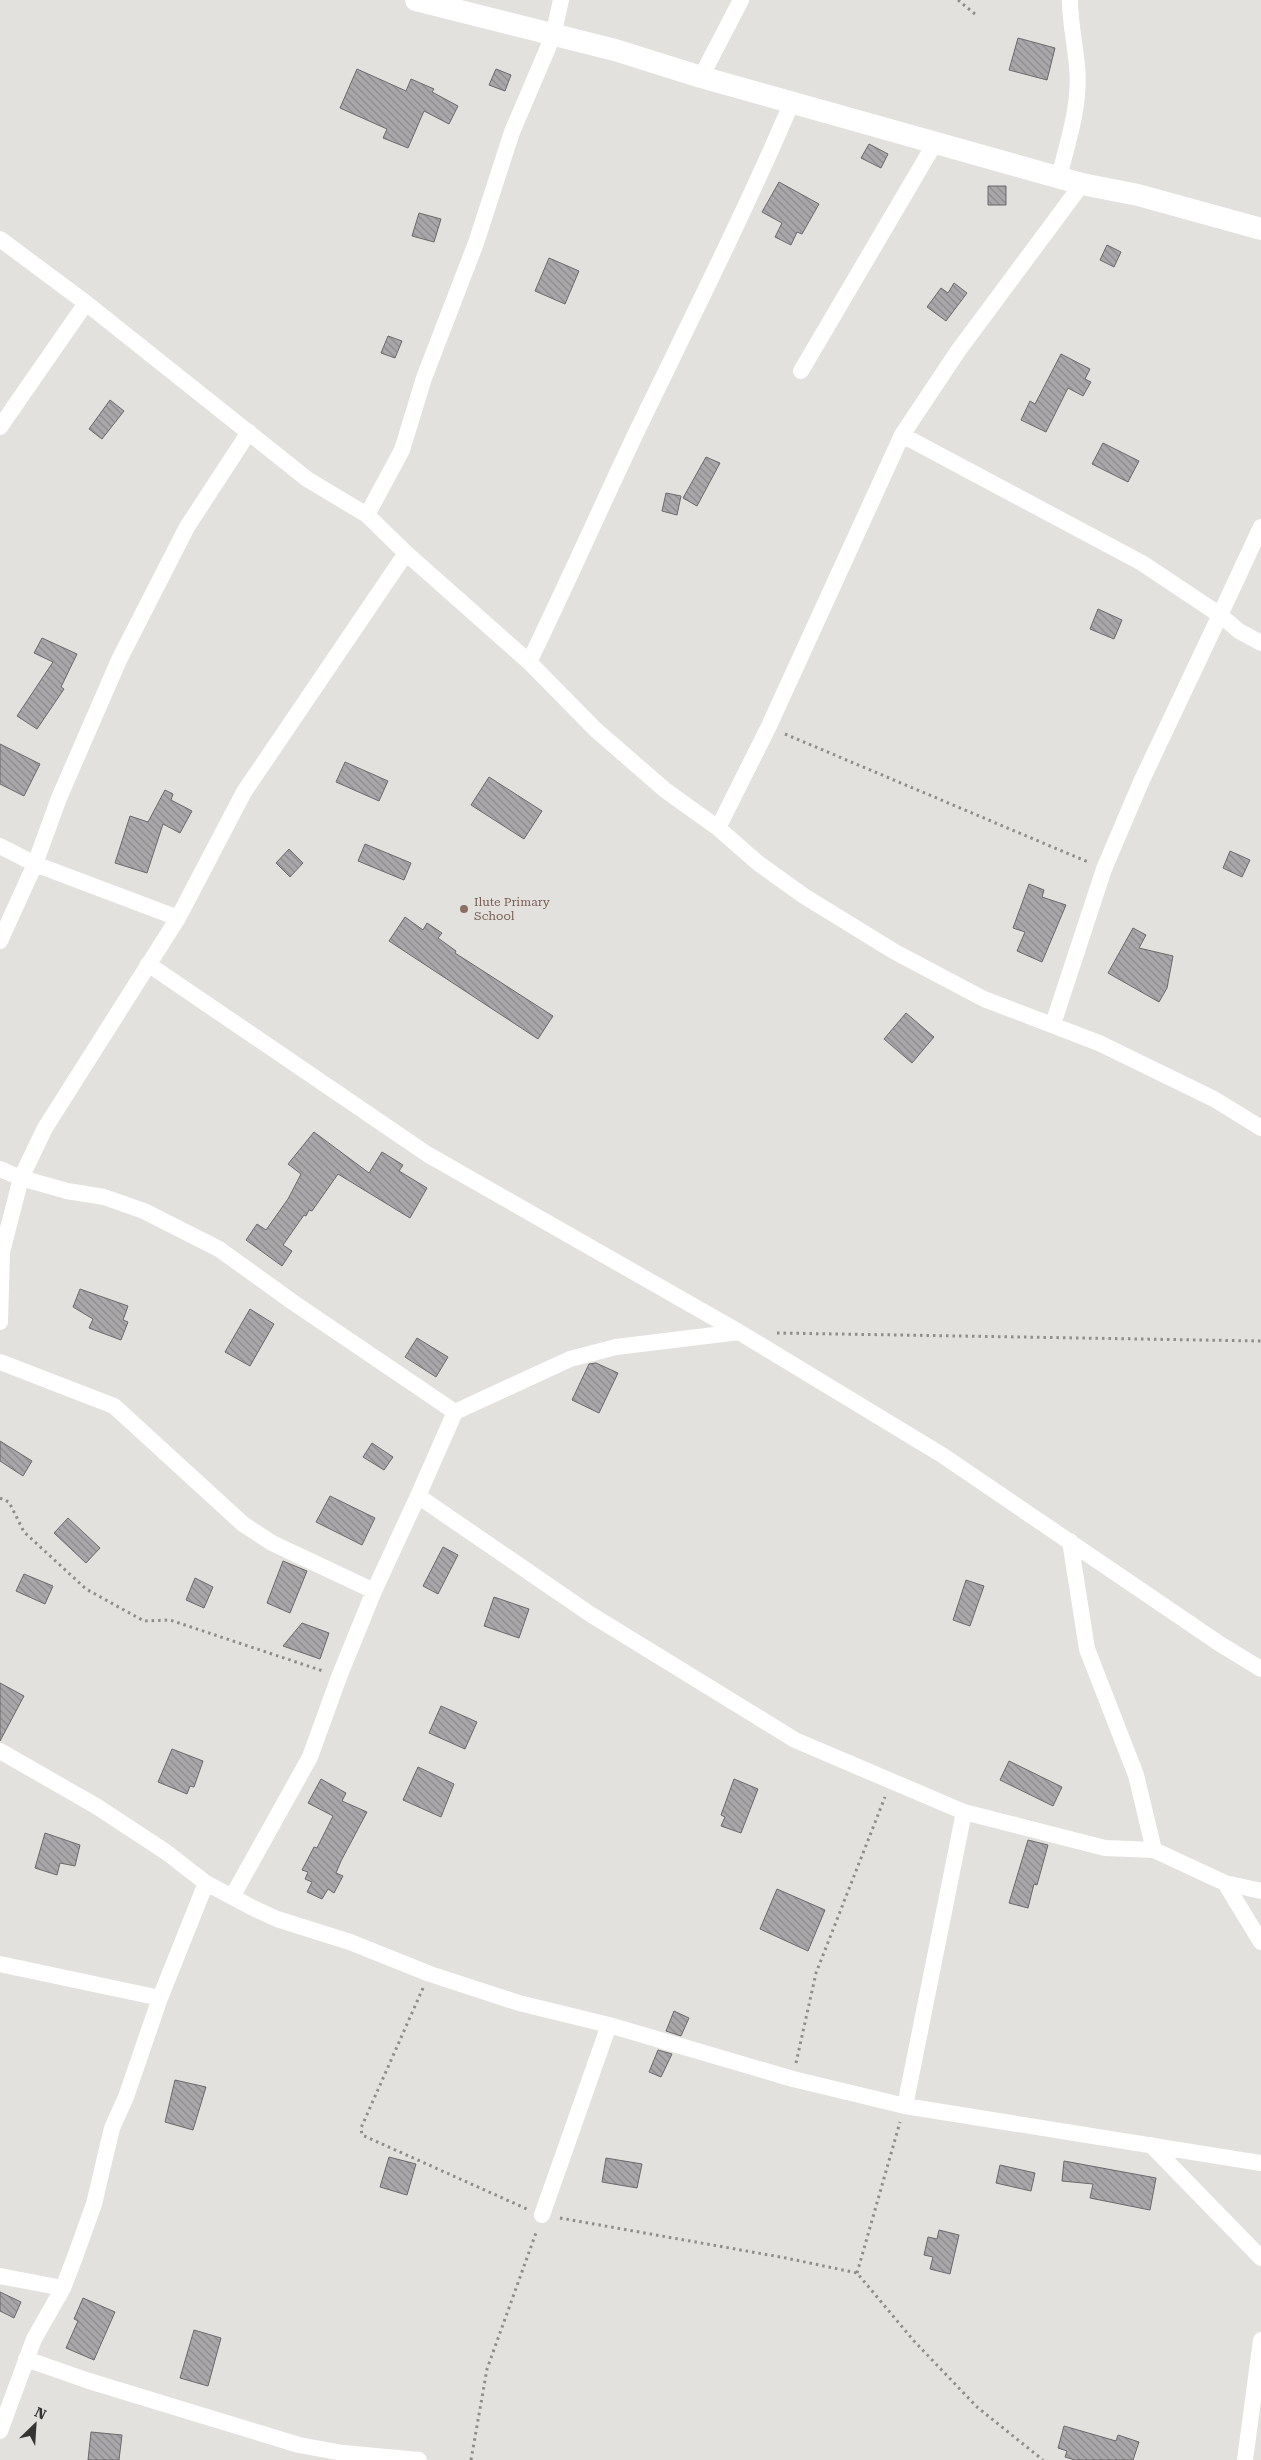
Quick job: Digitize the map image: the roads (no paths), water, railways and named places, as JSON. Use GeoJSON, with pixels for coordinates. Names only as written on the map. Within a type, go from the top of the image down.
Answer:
{"type":"FeatureCollection","features":[{"type":"Feature","properties":{"kind":"street"},"geometry":{"type":"LineString","coordinates":[[416,0],[553,36],[615,50],[700,77],[1082,184],[1138,196],[1261,229]]}},
{"type":"Feature","properties":{"kind":"street"},"geometry":{"type":"LineString","coordinates":[[367,515],[402,450],[424,378],[476,243],[512,132],[553,36],[561,0]]}},
{"type":"Feature","properties":{"kind":"street"},"geometry":{"type":"LineString","coordinates":[[700,77],[741,0]]}},
{"type":"Feature","properties":{"kind":"street"},"geometry":{"type":"LineString","coordinates":[[1059,177],[1076,108],[1078,67],[1071,31],[1070,0]]}},
{"type":"Feature","properties":{"kind":"street"},"geometry":{"type":"LineString","coordinates":[[529,662],[637,432],[705,294],[792,102]]}},
{"type":"Feature","properties":{"kind":"street"},"geometry":{"type":"LineString","coordinates":[[801,371],[935,143]]}},
{"type":"Feature","properties":{"kind":"street"},"geometry":{"type":"LineString","coordinates":[[718,828],[769,726],[902,435],[958,351],[1082,184]]}},
{"type":"Feature","properties":{"kind":"street"},"geometry":{"type":"LineString","coordinates":[[0,239],[86,303],[308,479],[367,515],[406,553],[529,662],[596,730],[665,790],[718,828],[758,862],[804,896],[895,952],[984,999],[1099,1043],[1214,1099],[1261,1128]]}},
{"type":"Feature","properties":{"kind":"street"},"geometry":{"type":"LineString","coordinates":[[3,417],[86,303]]}},
{"type":"Feature","properties":{"kind":"street"},"geometry":{"type":"LineString","coordinates":[[0,940],[35,864],[59,798],[119,660],[187,527],[249,432]]}},
{"type":"Feature","properties":{"kind":"street"},"geometry":{"type":"LineString","coordinates":[[902,435],[1142,563],[1239,631],[1261,643]]}},
{"type":"Feature","properties":{"kind":"street"},"geometry":{"type":"LineString","coordinates":[[1053,1024],[1104,869],[1141,782],[1261,527]]}},
{"type":"Feature","properties":{"kind":"street"},"geometry":{"type":"LineString","coordinates":[[0,1322],[2,1252],[21,1178],[45,1128],[178,918],[244,792],[406,553]]}},
{"type":"Feature","properties":{"kind":"street"},"geometry":{"type":"LineString","coordinates":[[0,846],[35,864],[178,918]]}},
{"type":"Feature","properties":{"kind":"street"},"geometry":{"type":"LineString","coordinates":[[148,964],[427,1154],[739,1332],[942,1455],[1259,1665]]}},
{"type":"Feature","properties":{"kind":"street"},"geometry":{"type":"LineString","coordinates":[[0,1169],[21,1178],[67,1191],[104,1197],[144,1211],[219,1249],[294,1303],[455,1412]]}},
{"type":"Feature","properties":{"kind":"street"},"geometry":{"type":"LineString","coordinates":[[232,1897],[310,1757],[339,1677],[374,1591],[455,1412],[570,1359],[616,1347],[739,1332]]}},
{"type":"Feature","properties":{"kind":"street"},"geometry":{"type":"LineString","coordinates":[[0,1362],[114,1406],[243,1524],[272,1543],[374,1591]]}},
{"type":"Feature","properties":{"kind":"street"},"geometry":{"type":"LineString","coordinates":[[418,1496],[590,1614],[796,1740],[964,1812],[1105,1848],[1154,1850],[1224,1883],[1261,1891]]}},
{"type":"Feature","properties":{"kind":"street"},"geometry":{"type":"LineString","coordinates":[[1070,1541],[1088,1649],[1136,1775],[1154,1850]]}},
{"type":"Feature","properties":{"kind":"street"},"geometry":{"type":"LineString","coordinates":[[0,1751],[96,1806],[166,1852],[206,1883],[232,1897],[277,1920],[350,1942],[430,1974],[519,2003],[609,2025],[793,2078],[905,2106],[1261,2163]]}},
{"type":"Feature","properties":{"kind":"street"},"geometry":{"type":"LineString","coordinates":[[905,2106],[964,1812]]}},
{"type":"Feature","properties":{"kind":"street"},"geometry":{"type":"LineString","coordinates":[[0,2431],[26,2359],[47,2313],[63,2288],[94,2204],[112,2128],[133,2079],[160,1998],[206,1883]]}},
{"type":"Feature","properties":{"kind":"street"},"geometry":{"type":"LineString","coordinates":[[1224,1883],[1261,1942]]}},
{"type":"Feature","properties":{"kind":"street"},"geometry":{"type":"LineString","coordinates":[[0,1964],[160,1998]]}},
{"type":"Feature","properties":{"kind":"street"},"geometry":{"type":"LineString","coordinates":[[542,2215],[609,2025]]}},
{"type":"Feature","properties":{"kind":"street"},"geometry":{"type":"LineString","coordinates":[[1151,2145],[1261,2258]]}},
{"type":"Feature","properties":{"kind":"street"},"geometry":{"type":"LineString","coordinates":[[0,2276],[63,2288]]}},
{"type":"Feature","properties":{"kind":"street"},"geometry":{"type":"LineString","coordinates":[[1244,2460],[1261,2340]]}},
{"type":"Feature","properties":{"kind":"street"},"geometry":{"type":"LineString","coordinates":[[26,2359],[89,2381],[299,2445],[343,2453],[419,2460]]}},
{"type":"Feature","properties":{"kind":"place","name":"Ilute Primary School"},"geometry":{"type":"Point","coordinates":[464,909]}}]}
